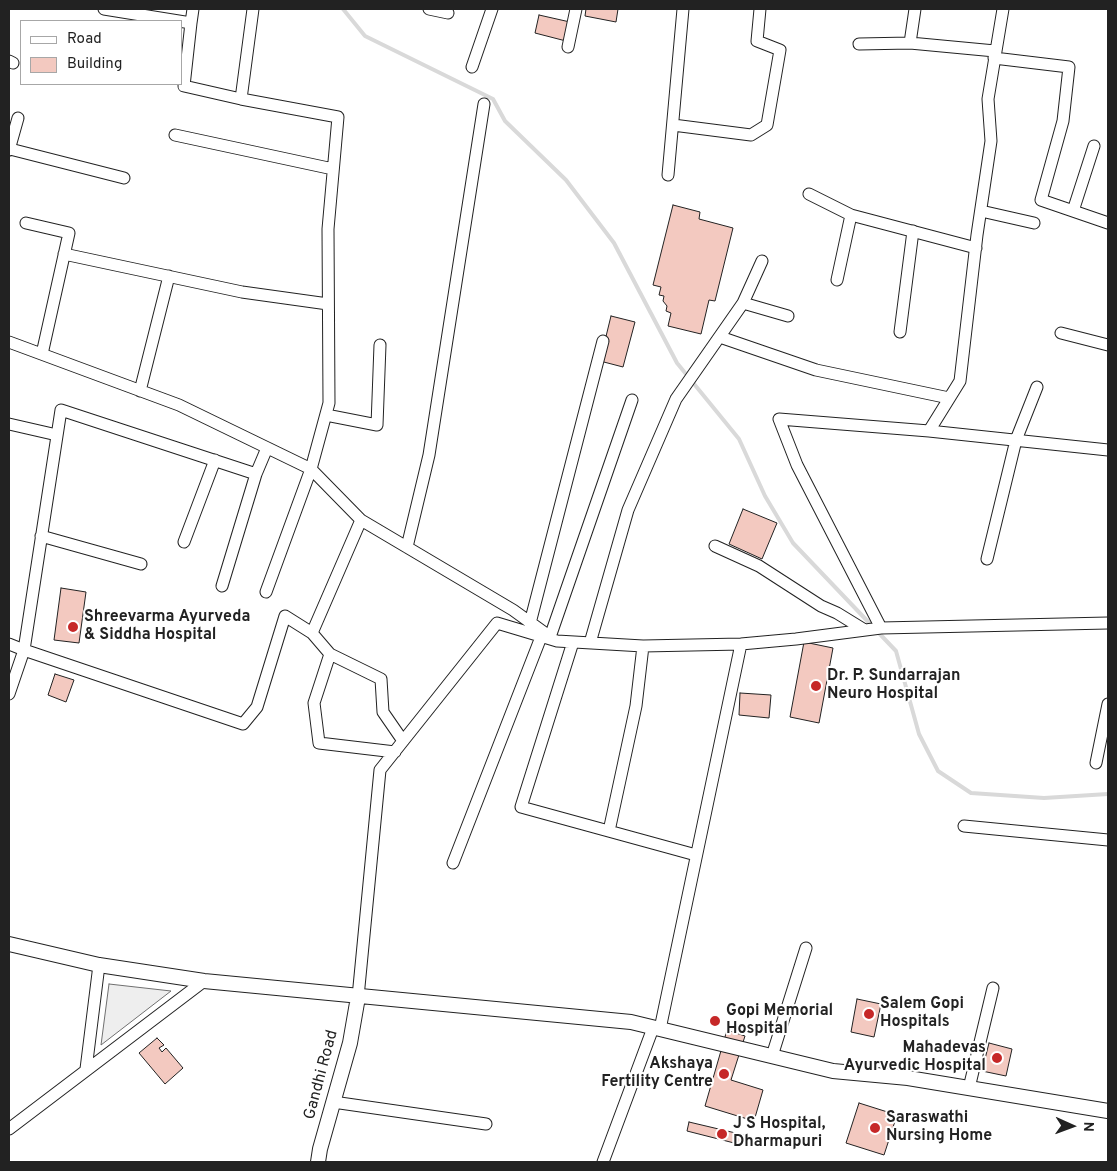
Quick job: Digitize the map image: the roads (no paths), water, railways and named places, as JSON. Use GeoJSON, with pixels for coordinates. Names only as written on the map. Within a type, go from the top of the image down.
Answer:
{"type":"FeatureCollection","features":[{"type":"Feature","properties":{"kind":"street"},"geometry":{"type":"LineString","coordinates":[[104,9],[172,20]]}},
{"type":"Feature","properties":{"kind":"street"},"geometry":{"type":"LineString","coordinates":[[193,9],[184,86],[338,117],[328,229],[329,403],[311,469],[266,592]]}},
{"type":"Feature","properties":{"kind":"street"},"geometry":{"type":"LineString","coordinates":[[241,99],[253,9]]}},
{"type":"Feature","properties":{"kind":"street"},"geometry":{"type":"LineString","coordinates":[[429,9],[448,13]]}},
{"type":"Feature","properties":{"kind":"street"},"geometry":{"type":"LineString","coordinates":[[472,67],[492,9]]}},
{"type":"Feature","properties":{"kind":"street"},"geometry":{"type":"LineString","coordinates":[[568,48],[576,9]]}},
{"type":"Feature","properties":{"kind":"street"},"geometry":{"type":"LineString","coordinates":[[668,175],[683,9]]}},
{"type":"Feature","properties":{"kind":"street"},"geometry":{"type":"LineString","coordinates":[[672,125],[751,136],[767,125],[780,50],[757,41],[760,9]]}},
{"type":"Feature","properties":{"kind":"street"},"geometry":{"type":"LineString","coordinates":[[910,44],[916,9]]}},
{"type":"Feature","properties":{"kind":"street"},"geometry":{"type":"LineString","coordinates":[[929,431],[960,381],[991,141],[988,99],[1003,9]]}},
{"type":"Feature","properties":{"kind":"street"},"geometry":{"type":"LineString","coordinates":[[182,22],[191,23]]}},
{"type":"Feature","properties":{"kind":"street"},"geometry":{"type":"LineString","coordinates":[[860,44],[910,44],[1069,67],[1063,121],[1041,200],[1108,223]]}},
{"type":"Feature","properties":{"kind":"street"},"geometry":{"type":"LineString","coordinates":[[407,547],[429,455],[484,104]]}},
{"type":"Feature","properties":{"kind":"street"},"geometry":{"type":"LineString","coordinates":[[18,118],[9,150],[124,178]]}},
{"type":"Feature","properties":{"kind":"street"},"geometry":{"type":"LineString","coordinates":[[175,136],[333,169]]}},
{"type":"Feature","properties":{"kind":"street"},"geometry":{"type":"LineString","coordinates":[[1073,211],[1094,146]]}},
{"type":"Feature","properties":{"kind":"street"},"geometry":{"type":"LineString","coordinates":[[809,194],[851,215],[976,248]]}},
{"type":"Feature","properties":{"kind":"street"},"geometry":{"type":"LineString","coordinates":[[981,211],[1034,223]]}},
{"type":"Feature","properties":{"kind":"street"},"geometry":{"type":"LineString","coordinates":[[837,280],[851,215]]}},
{"type":"Feature","properties":{"kind":"street"},"geometry":{"type":"LineString","coordinates":[[26,223],[69,233],[42,354]]}},
{"type":"Feature","properties":{"kind":"street"},"geometry":{"type":"LineString","coordinates":[[900,332],[913,231]]}},
{"type":"Feature","properties":{"kind":"street"},"geometry":{"type":"LineString","coordinates":[[64,254],[242,292],[328,304]]}},
{"type":"Feature","properties":{"kind":"street"},"geometry":{"type":"LineString","coordinates":[[590,643],[628,510],[676,399],[744,303],[762,261]]}},
{"type":"Feature","properties":{"kind":"street"},"geometry":{"type":"LineString","coordinates":[[140,391],[168,276]]}},
{"type":"Feature","properties":{"kind":"street"},"geometry":{"type":"LineString","coordinates":[[744,303],[788,316]]}},
{"type":"Feature","properties":{"kind":"street"},"geometry":{"type":"LineString","coordinates":[[1061,333],[1108,345]]}},
{"type":"Feature","properties":{"kind":"street"},"geometry":{"type":"LineString","coordinates":[[720,337],[816,370],[949,398]]}},
{"type":"Feature","properties":{"kind":"street"},"geometry":{"type":"LineString","coordinates":[[530,623],[603,341]]}},
{"type":"Feature","properties":{"kind":"street"},"geometry":{"type":"LineString","coordinates":[[9,342],[179,406],[311,469],[361,520],[530,623],[550,638]]}},
{"type":"Feature","properties":{"kind":"street"},"geometry":{"type":"LineString","coordinates":[[326,415],[377,425],[380,345]]}},
{"type":"Feature","properties":{"kind":"street"},"geometry":{"type":"LineString","coordinates":[[987,559],[1016,440],[1037,387]]}},
{"type":"Feature","properties":{"kind":"street"},"geometry":{"type":"LineString","coordinates":[[453,863],[550,638],[632,400]]}},
{"type":"Feature","properties":{"kind":"street"},"geometry":{"type":"LineString","coordinates":[[9,694],[24,650],[61,410],[256,474]]}},
{"type":"Feature","properties":{"kind":"street"},"geometry":{"type":"LineString","coordinates":[[873,628],[797,465],[779,419],[929,431],[1108,450]]}},
{"type":"Feature","properties":{"kind":"street"},"geometry":{"type":"LineString","coordinates":[[9,424],[57,435]]}},
{"type":"Feature","properties":{"kind":"street"},"geometry":{"type":"LineString","coordinates":[[222,586],[256,474],[267,448]]}},
{"type":"Feature","properties":{"kind":"street"},"geometry":{"type":"LineString","coordinates":[[184,542],[215,460]]}},
{"type":"Feature","properties":{"kind":"street"},"geometry":{"type":"LineString","coordinates":[[312,634],[361,520]]}},
{"type":"Feature","properties":{"kind":"street"},"geometry":{"type":"LineString","coordinates":[[41,536],[141,564]]}},
{"type":"Feature","properties":{"kind":"street"},"geometry":{"type":"LineString","coordinates":[[715,546],[759,566],[815,602],[873,628]]}},
{"type":"Feature","properties":{"kind":"street"},"geometry":{"type":"LineString","coordinates":[[9,644],[243,724],[257,707],[285,616],[312,634],[330,654],[381,678],[384,712],[403,741]]}},
{"type":"Feature","properties":{"kind":"street"},"geometry":{"type":"LineString","coordinates":[[358,997],[380,770],[497,623],[550,638],[573,642],[643,646],[741,644],[796,639],[873,628],[1108,623]]}},
{"type":"Feature","properties":{"kind":"street"},"geometry":{"type":"LineString","coordinates":[[573,642],[520,807],[696,855]]}},
{"type":"Feature","properties":{"kind":"street"},"geometry":{"type":"LineString","coordinates":[[603,1162],[656,1029],[696,855],[741,644]]}},
{"type":"Feature","properties":{"kind":"street"},"geometry":{"type":"LineString","coordinates":[[609,831],[636,706],[643,646]]}},
{"type":"Feature","properties":{"kind":"street"},"geometry":{"type":"LineString","coordinates":[[330,654],[314,703],[319,743],[395,752]]}},
{"type":"Feature","properties":{"kind":"street"},"geometry":{"type":"LineString","coordinates":[[1096,763],[1108,704]]}},
{"type":"Feature","properties":{"kind":"street"},"geometry":{"type":"LineString","coordinates":[[964,826],[1108,840]]}},
{"type":"Feature","properties":{"kind":"street"},"geometry":{"type":"LineString","coordinates":[[9,944],[99,965],[204,981],[631,1022],[834,1071],[908,1078],[1108,1111]]}},
{"type":"Feature","properties":{"kind":"street"},"geometry":{"type":"LineString","coordinates":[[772,1056],[806,948]]}},
{"type":"Feature","properties":{"kind":"street"},"geometry":{"type":"LineString","coordinates":[[86,1069],[99,965]]}},
{"type":"Feature","properties":{"kind":"street"},"geometry":{"type":"LineString","coordinates":[[9,1130],[86,1069],[204,981]]}},
{"type":"Feature","properties":{"kind":"street"},"geometry":{"type":"LineString","coordinates":[[969,1088],[993,988]]}},
{"type":"Feature","properties":{"kind":"street","name":"Gandhi Road"},"geometry":{"type":"LineString","coordinates":[[318,1162],[350,1043],[358,997]]}},
{"type":"Feature","properties":{"kind":"street"},"geometry":{"type":"LineString","coordinates":[[333,1102],[486,1124]]}},
{"type":"Feature","properties":{"kind":"waterway"},"geometry":{"type":"LineString","coordinates":[[343,9],[365,36],[493,99],[505,121],[566,180],[614,243],[677,363],[739,439],[765,496],[793,543],[896,651],[919,734],[938,771],[971,793],[1044,798],[1108,794]]}},
{"type":"Feature","properties":{"kind":"place","name":"Shreevarma Ayurveda & Siddha Hospital"},"geometry":{"type":"Point","coordinates":[73,627]}},
{"type":"Feature","properties":{"kind":"place","name":"Dr. P. Sundarrajan Neuro Hospital"},"geometry":{"type":"Point","coordinates":[816,686]}},
{"type":"Feature","properties":{"kind":"place","name":"Salem Gopi Hospitals"},"geometry":{"type":"Point","coordinates":[869,1014]}},
{"type":"Feature","properties":{"kind":"place","name":"Gopi Memorial Hospital"},"geometry":{"type":"Point","coordinates":[715,1021]}},
{"type":"Feature","properties":{"kind":"place","name":"Mahadevas Ayurvedic Hospital"},"geometry":{"type":"Point","coordinates":[997,1058]}},
{"type":"Feature","properties":{"kind":"place","name":"Akshaya Fertility Centre"},"geometry":{"type":"Point","coordinates":[724,1074]}},
{"type":"Feature","properties":{"kind":"place","name":"Saraswathi Nursing Home"},"geometry":{"type":"Point","coordinates":[875,1128]}},
{"type":"Feature","properties":{"kind":"place","name":"J S Hospital, Dharmapuri"},"geometry":{"type":"Point","coordinates":[722,1134]}}]}
